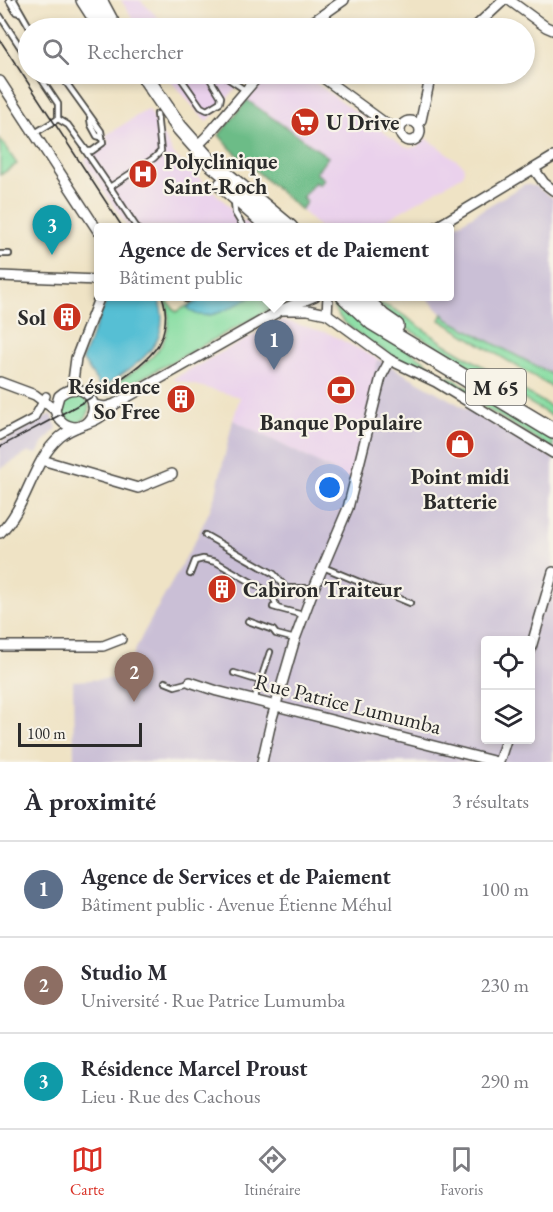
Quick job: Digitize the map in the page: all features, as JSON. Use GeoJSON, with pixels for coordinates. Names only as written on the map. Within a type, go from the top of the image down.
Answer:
{"type":"FeatureCollection","features":[{"type":"Feature","properties":{"kind":"main road"},"geometry":{"type":"LineString","coordinates":[[84,0],[96,18]]}},
{"type":"Feature","properties":{"kind":"main road"},"geometry":{"type":"LineString","coordinates":[[99,0],[109,18]]}},
{"type":"Feature","properties":{"kind":"main road"},"geometry":{"type":"LineString","coordinates":[[138,84],[157,114],[186,150],[265,223]]}},
{"type":"Feature","properties":{"kind":"main road"},"geometry":{"type":"LineString","coordinates":[[150,84],[179,127],[196,147],[230,180],[284,223]]}},
{"type":"Feature","properties":{"kind":"main road","name":"M 65"},"geometry":{"type":"LineString","coordinates":[[349,301],[372,321],[553,431]]}},
{"type":"Feature","properties":{"kind":"main road","name":"M 65"},"geometry":{"type":"LineString","coordinates":[[366,301],[383,317],[553,421]]}},
{"type":"Feature","properties":{"kind":"main road","name":"M 65"},"geometry":{"type":"LineString","coordinates":[[438,352],[447,368]]}},
{"type":"Feature","properties":{"kind":"street"},"geometry":{"type":"LineString","coordinates":[[318,18],[344,0]]}},
{"type":"Feature","properties":{"kind":"street"},"geometry":{"type":"LineString","coordinates":[[485,18],[504,0]]}},
{"type":"Feature","properties":{"kind":"street"},"geometry":{"type":"LineString","coordinates":[[509,0],[534,18]]}},
{"type":"Feature","properties":{"kind":"street"},"geometry":{"type":"LineString","coordinates":[[535,19],[553,29]]}},
{"type":"Feature","properties":{"kind":"street"},"geometry":{"type":"LineString","coordinates":[[0,81],[94,223]]}},
{"type":"Feature","properties":{"kind":"street"},"geometry":{"type":"LineString","coordinates":[[196,147],[251,84]]}},
{"type":"Feature","properties":{"kind":"street"},"geometry":{"type":"LineString","coordinates":[[332,84],[399,131],[404,139],[412,141],[420,134],[417,124]]}},
{"type":"Feature","properties":{"kind":"street"},"geometry":{"type":"LineString","coordinates":[[417,124],[421,120],[429,84]]}},
{"type":"Feature","properties":{"kind":"street"},"geometry":{"type":"LineString","coordinates":[[399,131],[402,124],[408,121],[417,124]]}},
{"type":"Feature","properties":{"kind":"street"},"geometry":{"type":"LineString","coordinates":[[443,223],[553,157]]}},
{"type":"Feature","properties":{"kind":"street"},"geometry":{"type":"LineString","coordinates":[[534,169],[543,183],[553,190]]}},
{"type":"Feature","properties":{"kind":"street"},"geometry":{"type":"LineString","coordinates":[[0,276],[94,280]]}},
{"type":"Feature","properties":{"kind":"street"},"geometry":{"type":"LineString","coordinates":[[72,388],[76,358],[98,301]]}},
{"type":"Feature","properties":{"kind":"street"},"geometry":{"type":"LineString","coordinates":[[93,405],[105,407],[115,404],[281,310],[301,301]]}},
{"type":"Feature","properties":{"kind":"street"},"geometry":{"type":"LineString","coordinates":[[327,314],[328,301]]}},
{"type":"Feature","properties":{"kind":"street"},"geometry":{"type":"LineString","coordinates":[[281,310],[308,310],[327,314],[390,360],[436,382],[553,453]]}},
{"type":"Feature","properties":{"kind":"street"},"geometry":{"type":"LineString","coordinates":[[262,762],[275,706],[295,639],[348,508],[381,377],[390,360]]}},
{"type":"Feature","properties":{"kind":"street"},"geometry":{"type":"LineString","coordinates":[[436,382],[447,368]]}},
{"type":"Feature","properties":{"kind":"street"},"geometry":{"type":"LineString","coordinates":[[0,382],[45,399],[55,410],[61,422],[60,437]]}},
{"type":"Feature","properties":{"kind":"street"},"geometry":{"type":"LineString","coordinates":[[0,436],[34,418],[45,399],[59,396],[72,388],[86,392],[93,405],[92,416],[60,437],[42,460],[19,509],[0,533]]}},
{"type":"Feature","properties":{"kind":"street"},"geometry":{"type":"LineString","coordinates":[[55,410],[59,396]]}},
{"type":"Feature","properties":{"kind":"street"},"geometry":{"type":"LineString","coordinates":[[61,422],[66,425],[81,425],[99,420],[115,404]]}},
{"type":"Feature","properties":{"kind":"street"},"geometry":{"type":"LineString","coordinates":[[42,460],[138,488],[172,474]]}},
{"type":"Feature","properties":{"kind":"street"},"geometry":{"type":"LineString","coordinates":[[535,637],[553,572]]}},
{"type":"Feature","properties":{"kind":"street"},"geometry":{"type":"LineString","coordinates":[[0,646],[103,646],[121,639]]}},
{"type":"Feature","properties":{"kind":"street","name":"Rue Patrice Lumumba"},"geometry":{"type":"LineString","coordinates":[[190,682],[275,706],[498,762]]}},
{"type":"Feature","properties":{"kind":"street"},"geometry":{"type":"LineString","coordinates":[[498,762],[505,744]]}},
{"type":"Feature","properties":{"kind":"lane"},"geometry":{"type":"LineString","coordinates":[[9,0],[16,12],[20,13]]}},
{"type":"Feature","properties":{"kind":"lane"},"geometry":{"type":"LineString","coordinates":[[15,2],[23,18]]}},
{"type":"Feature","properties":{"kind":"lane"},"geometry":{"type":"LineString","coordinates":[[0,16],[18,44]]}},
{"type":"Feature","properties":{"kind":"lane"},"geometry":{"type":"LineString","coordinates":[[45,84],[58,104],[58,119]]}},
{"type":"Feature","properties":{"kind":"lane"},"geometry":{"type":"LineString","coordinates":[[67,84],[102,134],[103,143],[99,148],[92,152],[84,149]]}},
{"type":"Feature","properties":{"kind":"lane"},"geometry":{"type":"LineString","coordinates":[[185,84],[201,107],[207,110],[219,102],[221,97],[213,84]]}},
{"type":"Feature","properties":{"kind":"lane"},"geometry":{"type":"LineString","coordinates":[[236,84],[245,90]]}},
{"type":"Feature","properties":{"kind":"lane"},"geometry":{"type":"LineString","coordinates":[[110,188],[161,152],[157,114]]}},
{"type":"Feature","properties":{"kind":"lane"},"geometry":{"type":"LineString","coordinates":[[35,133],[58,119]]}},
{"type":"Feature","properties":{"kind":"lane"},"geometry":{"type":"LineString","coordinates":[[58,119],[68,125],[134,223]]}},
{"type":"Feature","properties":{"kind":"lane"},"geometry":{"type":"LineString","coordinates":[[226,188],[233,198],[235,213],[241,223]]}},
{"type":"Feature","properties":{"kind":"lane"},"geometry":{"type":"LineString","coordinates":[[0,254],[9,254]]}},
{"type":"Feature","properties":{"kind":"lane"},"geometry":{"type":"LineString","coordinates":[[204,535],[274,574],[286,588],[314,588]]}},
{"type":"Feature","properties":{"kind":"lane"},"geometry":{"type":"LineString","coordinates":[[190,574],[195,561],[203,559],[216,562],[272,594],[275,608],[303,615]]}},
{"type":"Feature","properties":{"kind":"lane"},"geometry":{"type":"LineString","coordinates":[[323,567],[410,603]]}},
{"type":"Feature","properties":{"kind":"lane"},"geometry":{"type":"LineString","coordinates":[[248,621],[273,630],[276,634],[295,639]]}},
{"type":"Feature","properties":{"kind":"lane"},"geometry":{"type":"LineString","coordinates":[[254,700],[270,652]]}},
{"type":"Feature","properties":{"kind":"lane"},"geometry":{"type":"LineString","coordinates":[[234,673],[260,681]]}},
{"type":"Feature","properties":{"kind":"lane"},"geometry":{"type":"LineString","coordinates":[[165,682],[175,686],[190,682]]}},
{"type":"Feature","properties":{"kind":"shaded area"},"geometry":{"type":"Polygon","coordinates":[[[121,0],[140,0],[159,18],[133,18],[121,0]]]}},
{"type":"Feature","properties":{"kind":"shaded area"},"geometry":{"type":"Polygon","coordinates":[[[173,84],[240,84],[207,122],[173,84]]]}},
{"type":"Feature","properties":{"kind":"shaded area"},"geometry":{"type":"Polygon","coordinates":[[[262,84],[317,84],[403,146],[411,148],[418,146],[426,138],[462,164],[463,175],[381,223],[315,223],[301,210],[307,201],[302,198],[315,181],[324,179],[316,173],[328,157],[247,100],[262,84]]]}},
{"type":"Feature","properties":{"kind":"shaded area","name":"Polyclinique Saint-Roch"},"geometry":{"type":"Polygon","coordinates":[[[148,109],[174,155],[227,204],[240,223],[125,223],[88,168],[85,159],[109,142],[105,136],[148,109]]]}},
{"type":"Feature","properties":{"kind":"shaded area"},"geometry":{"type":"Polygon","coordinates":[[[525,184],[535,186],[553,198],[553,375],[447,319],[430,301],[454,301],[454,227],[525,184]]]}},
{"type":"Feature","properties":{"kind":"shaded area"},"geometry":{"type":"Polygon","coordinates":[[[282,320],[328,333],[378,359],[350,479],[233,420],[240,397],[172,379],[282,320]]]}},
{"type":"Feature","properties":{"kind":"shaded area"},"geometry":{"type":"Polygon","coordinates":[[[378,359],[553,458],[553,762],[74,762],[73,681],[122,678],[143,634],[209,512],[216,493],[233,420],[350,479],[378,359]]]}},
{"type":"Feature","properties":{"kind":"shaded area"},"geometry":{"type":"Polygon","coordinates":[[[51,414],[57,428],[44,441],[37,454],[29,452],[0,469],[0,442],[51,414]]]}},
{"type":"Feature","properties":{"kind":"green space"},"geometry":{"type":"Polygon","coordinates":[[[247,100],[328,157],[316,173],[324,179],[320,185],[315,182],[302,198],[307,201],[301,210],[231,149],[219,135],[247,100]]]}},
{"type":"Feature","properties":{"kind":"green space"},"geometry":{"type":"Polygon","coordinates":[[[0,139],[17,164],[0,175],[0,139]]]}},
{"type":"Feature","properties":{"kind":"green space"},"geometry":{"type":"Polygon","coordinates":[[[166,301],[176,312],[196,301],[286,301],[108,396],[104,390],[143,365],[162,344],[167,331],[166,301]]]}},
{"type":"Feature","properties":{"kind":"green space"},"geometry":{"type":"Polygon","coordinates":[[[339,301],[437,370],[432,376],[375,345],[346,324],[337,313],[333,303],[339,301]]]}},
{"type":"Feature","properties":{"kind":"green space"},"geometry":{"type":"Polygon","coordinates":[[[380,303],[397,311],[445,344],[553,408],[553,417],[408,329],[380,306],[380,303]]]}},
{"type":"Feature","properties":{"kind":"green space"},"geometry":{"type":"Polygon","coordinates":[[[443,314],[447,319],[553,375],[553,388],[440,320],[443,314]]]}},
{"type":"Feature","properties":{"kind":"green space"},"geometry":{"type":"Polygon","coordinates":[[[447,377],[553,438],[553,449],[445,384],[447,377]]]}},
{"type":"Feature","properties":{"kind":"green space"},"geometry":{"type":"Polygon","coordinates":[[[74,393],[80,394],[88,402],[88,414],[80,422],[74,423],[68,422],[60,414],[59,408],[60,402],[68,394],[74,393]]]}},
{"type":"Feature","properties":{"kind":"water"},"geometry":{"type":"Polygon","coordinates":[[[106,301],[159,301],[162,314],[157,341],[139,362],[101,388],[82,359],[106,301]]]}},
{"type":"Feature","properties":{"kind":"water"},"geometry":{"type":"Polygon","coordinates":[[[198,301],[243,301],[226,310],[206,315],[198,315],[187,307],[198,301]]]}},
{"type":"Feature","properties":{"kind":"tram line"},"geometry":{"type":"LineString","coordinates":[[0,40],[18,68]]}},
{"type":"Feature","properties":{"kind":"tram line"},"geometry":{"type":"LineString","coordinates":[[29,84],[120,223]]}},
{"type":"Feature","properties":{"kind":"tram line"},"geometry":{"type":"LineString","coordinates":[[0,447],[109,387],[147,358],[161,340],[165,315],[163,301]]}},
{"type":"Feature","properties":{"kind":"place","name":"U Drive"},"geometry":{"type":"Point","coordinates":[305,122]}},
{"type":"Feature","properties":{"kind":"place","name":"Polyclinique Saint-Roch"},"geometry":{"type":"Point","coordinates":[143,174]}},
{"type":"Feature","properties":{"kind":"place","name":"Résidence Marcel Proust"},"geometry":{"type":"Point","coordinates":[52,255]}},
{"type":"Feature","properties":{"kind":"place","name":"Sol"},"geometry":{"type":"Point","coordinates":[67,317]}},
{"type":"Feature","properties":{"kind":"place","name":"Agence de Services et de Paiement"},"geometry":{"type":"Point","coordinates":[274,370]}},
{"type":"Feature","properties":{"kind":"place","name":"Banque Populaire"},"geometry":{"type":"Point","coordinates":[341,390]}},
{"type":"Feature","properties":{"kind":"place","name":"Résidence So Free"},"geometry":{"type":"Point","coordinates":[181,399]}},
{"type":"Feature","properties":{"kind":"place","name":"Point midi Batterie"},"geometry":{"type":"Point","coordinates":[460,444]}},
{"type":"Feature","properties":{"kind":"place","name":"Cabiron Traiteur"},"geometry":{"type":"Point","coordinates":[222,589]}},
{"type":"Feature","properties":{"kind":"place","name":"Studio M"},"geometry":{"type":"Point","coordinates":[134,702]}}]}
